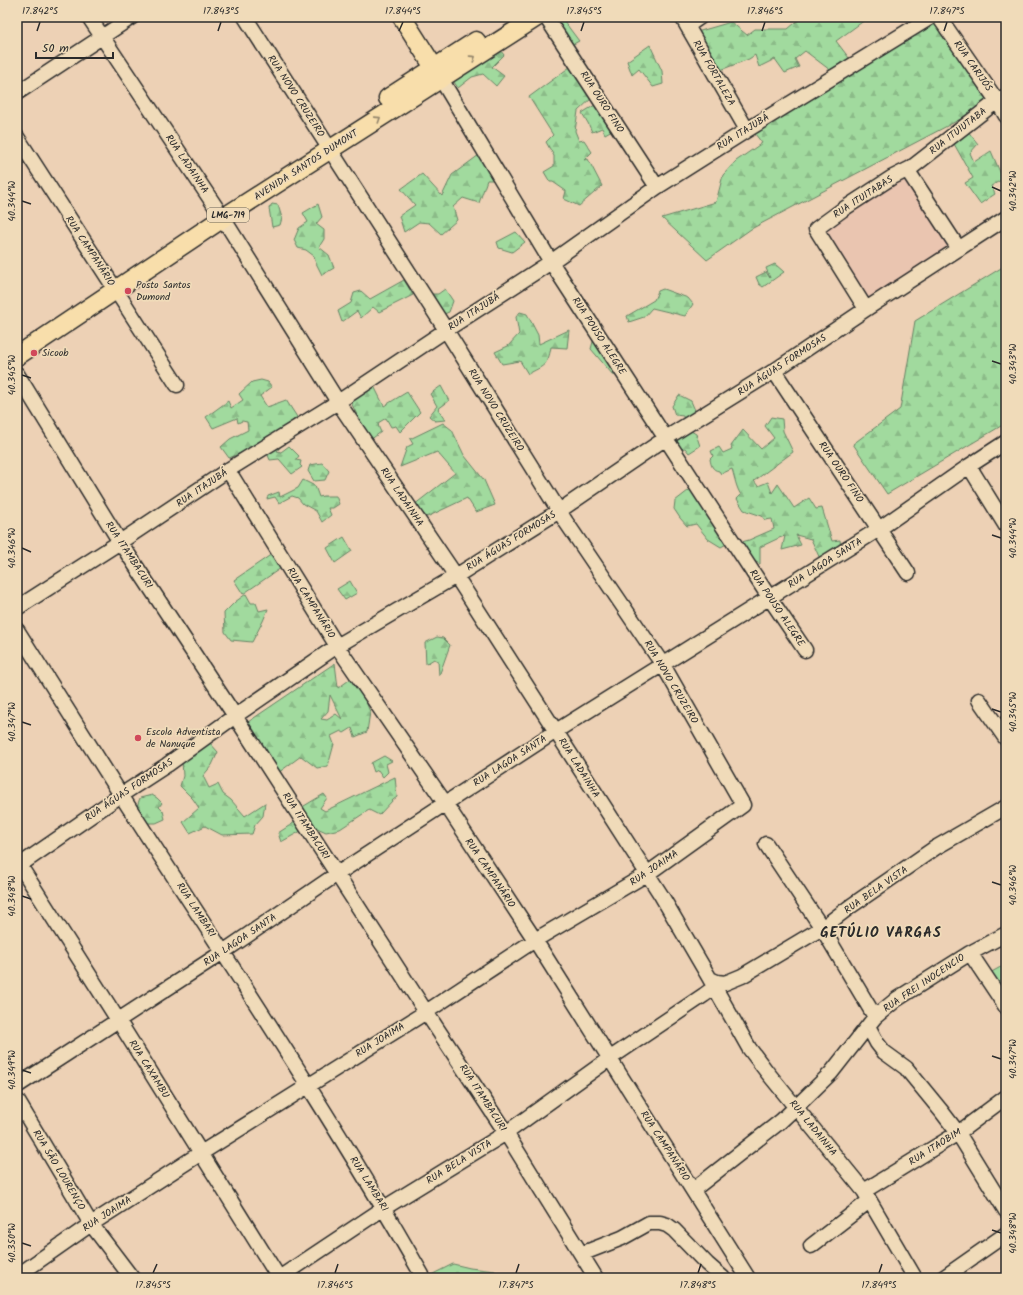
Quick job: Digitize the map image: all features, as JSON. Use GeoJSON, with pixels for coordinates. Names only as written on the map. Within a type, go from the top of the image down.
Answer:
{"type":"FeatureCollection","features":[{"type":"Feature","properties":{"kind":"main road","name":"RUA POUSO ALEGRE"},"geometry":{"type":"LineString","coordinates":[[402,17],[437,73]]}},
{"type":"Feature","properties":{"kind":"main road","name":"AVENIDA SANTOS DUMONT"},"geometry":{"type":"LineString","coordinates":[[17,356],[220,213],[437,73],[514,17]]}},
{"type":"Feature","properties":{"kind":"main road","name":"AVENIDA SANTOS DUMONT"},"geometry":{"type":"LineString","coordinates":[[437,73],[537,17]]}},
{"type":"Feature","properties":{"kind":"main road","name":"AVENIDA SANTOS DUMONT"},"geometry":{"type":"LineString","coordinates":[[17,343],[113,287]]}},
{"type":"Feature","properties":{"kind":"street","name":"RUA LADAINHA"},"geometry":{"type":"LineString","coordinates":[[89,17],[220,213],[338,402],[456,576],[556,731],[716,983],[749,1048],[866,1196],[915,1278]]}},
{"type":"Feature","properties":{"kind":"street"},"geometry":{"type":"LineString","coordinates":[[17,93],[132,17]]}},
{"type":"Feature","properties":{"kind":"street","name":"RUA NOVO CRUZEIRO"},"geometry":{"type":"LineString","coordinates":[[245,17],[560,511],[663,665],[743,805]]}},
{"type":"Feature","properties":{"kind":"street","name":"RUA OURO FINO"},"geometry":{"type":"LineString","coordinates":[[546,17],[657,187]]}},
{"type":"Feature","properties":{"kind":"street"},"geometry":{"type":"LineString","coordinates":[[684,21],[700,17]]}},
{"type":"Feature","properties":{"kind":"street","name":"RUA ITAJUBÁ"},"geometry":{"type":"LineString","coordinates":[[17,608],[228,470],[338,402],[551,262],[657,187],[931,17]]}},
{"type":"Feature","properties":{"kind":"street","name":"RUA CARIJÓS"},"geometry":{"type":"LineString","coordinates":[[939,17],[1002,99],[1006,116]]}},
{"type":"Feature","properties":{"kind":"street","name":"RUA FORTALEZA"},"geometry":{"type":"LineString","coordinates":[[684,21],[747,130]]}},
{"type":"Feature","properties":{"kind":"street","name":"RUA POUSO ALEGRE"},"geometry":{"type":"LineString","coordinates":[[437,73],[551,262],[769,597],[806,650]]}},
{"type":"Feature","properties":{"kind":"street","name":"RUA ITUIUTABA"},"geometry":{"type":"LineString","coordinates":[[911,168],[1002,99]]}},
{"type":"Feature","properties":{"kind":"street","name":"RUA CAMPANÁRIO"},"geometry":{"type":"LineString","coordinates":[[17,137],[177,386]]}},
{"type":"Feature","properties":{"kind":"street"},"geometry":{"type":"LineString","coordinates":[[911,168],[909,171],[910,174],[959,249]]}},
{"type":"Feature","properties":{"kind":"street","name":"RUA ITUITABAS"},"geometry":{"type":"LineString","coordinates":[[866,309],[816,229],[832,216],[891,178],[911,168]]}},
{"type":"Feature","properties":{"kind":"street","name":"RUA ÁGUAS FORMOSAS"},"geometry":{"type":"LineString","coordinates":[[18,864],[167,766],[235,716],[337,646],[456,576],[560,511],[666,438],[774,371],[1006,218]]}},
{"type":"Feature","properties":{"kind":"street","name":"RUA OURO FINO"},"geometry":{"type":"LineString","coordinates":[[774,371],[908,573]]}},
{"type":"Feature","properties":{"kind":"street","name":"RUA ITAMBACURI"},"geometry":{"type":"LineString","coordinates":[[17,374],[120,542],[506,1133],[596,1278]]}},
{"type":"Feature","properties":{"kind":"street","name":"RUA LAGOA SANTA"},"geometry":{"type":"LineString","coordinates":[[17,1086],[223,952],[336,874],[556,731],[879,529],[1006,442]]}},
{"type":"Feature","properties":{"kind":"street"},"geometry":{"type":"LineString","coordinates":[[969,466],[1006,526]]}},
{"type":"Feature","properties":{"kind":"street","name":"RUA CAMPANÁRIO"},"geometry":{"type":"LineString","coordinates":[[228,470],[337,646],[445,803],[535,940],[748,1278]]}},
{"type":"Feature","properties":{"kind":"street","name":"RUA LAMBARI"},"geometry":{"type":"LineString","coordinates":[[17,630],[308,1086],[384,1208],[422,1275]]}},
{"type":"Feature","properties":{"kind":"street"},"geometry":{"type":"LineString","coordinates":[[979,700],[1006,739]]}},
{"type":"Feature","properties":{"kind":"street","name":"RUA JOAIMA"},"geometry":{"type":"LineString","coordinates":[[17,1276],[91,1224],[201,1153],[426,1012],[535,940],[647,874],[743,805]]}},
{"type":"Feature","properties":{"kind":"street","name":"RUA BELA VISTA"},"geometry":{"type":"LineString","coordinates":[[279,1278],[384,1208],[506,1133],[610,1059],[704,995],[716,983],[742,976],[822,928],[935,848],[1006,807]]}},
{"type":"Feature","properties":{"kind":"street"},"geometry":{"type":"LineString","coordinates":[[766,844],[822,928],[872,1022],[878,1043],[884,1052],[906,1068],[942,1112],[958,1133],[1006,1211]]}},
{"type":"Feature","properties":{"kind":"street","name":"RUA CAXAMBU"},"geometry":{"type":"LineString","coordinates":[[18,864],[118,1020],[279,1278]]}},
{"type":"Feature","properties":{"kind":"street","name":"RUA FREI INOCENCIO"},"geometry":{"type":"LineString","coordinates":[[693,1190],[781,1121],[796,1107],[831,1073],[872,1022],[897,999],[970,953],[1006,934]]}},
{"type":"Feature","properties":{"kind":"street"},"geometry":{"type":"LineString","coordinates":[[970,953],[1006,1006]]}},
{"type":"Feature","properties":{"kind":"street","name":"RUA ITAOBIM"},"geometry":{"type":"LineString","coordinates":[[811,1246],[866,1196],[958,1133],[1005,1098]]}},
{"type":"Feature","properties":{"kind":"street","name":"RUA SÃO LOURENÇO"},"geometry":{"type":"LineString","coordinates":[[17,1100],[91,1224],[132,1278]]}},
{"type":"Feature","properties":{"kind":"street"},"geometry":{"type":"LineString","coordinates":[[581,1254],[622,1238],[650,1223],[660,1223],[667,1225],[723,1278]]}},
{"type":"Feature","properties":{"kind":"street"},"geometry":{"type":"LineString","coordinates":[[943,1278],[1006,1234]]}},
{"type":"Feature","properties":{"kind":"shaded area"},"geometry":{"type":"Polygon","coordinates":[[[911,168],[959,249],[866,309],[816,229],[911,168]]]}},
{"type":"Feature","properties":{"kind":"green space"},"geometry":{"type":"Polygon","coordinates":[[[561,17],[579,41],[566,48],[552,19],[561,17]]]}},
{"type":"Feature","properties":{"kind":"green space"},"geometry":{"type":"Polygon","coordinates":[[[802,17],[869,17],[836,41],[849,58],[830,70],[805,51],[795,59],[799,67],[785,73],[775,59],[759,67],[755,55],[749,59],[718,71],[697,32],[731,22],[747,35],[755,29],[788,29],[802,17]]]}},
{"type":"Feature","properties":{"kind":"green space"},"geometry":{"type":"Polygon","coordinates":[[[933,21],[989,104],[751,229],[707,260],[662,218],[716,202],[723,175],[736,161],[762,143],[752,130],[933,21]]]}},
{"type":"Feature","properties":{"kind":"green space"},"geometry":{"type":"Polygon","coordinates":[[[650,45],[662,71],[663,84],[653,87],[639,69],[632,75],[627,61],[650,45]]]}},
{"type":"Feature","properties":{"kind":"green space"},"geometry":{"type":"Polygon","coordinates":[[[498,47],[504,55],[492,67],[504,76],[496,86],[483,74],[472,77],[458,88],[452,79],[498,47]]]}},
{"type":"Feature","properties":{"kind":"green space"},"geometry":{"type":"Polygon","coordinates":[[[574,64],[594,96],[578,111],[575,131],[579,141],[584,140],[592,152],[584,160],[588,159],[602,186],[579,206],[564,199],[566,191],[553,182],[550,182],[544,172],[554,166],[554,156],[546,142],[553,135],[529,97],[574,64]]]}},
{"type":"Feature","properties":{"kind":"green space"},"geometry":{"type":"Polygon","coordinates":[[[595,105],[612,130],[605,134],[602,128],[592,132],[582,113],[595,105]]]}},
{"type":"Feature","properties":{"kind":"green space"},"geometry":{"type":"Polygon","coordinates":[[[967,130],[978,144],[970,153],[974,162],[991,151],[1003,179],[991,186],[995,194],[980,204],[965,183],[973,178],[953,142],[967,130]]]}},
{"type":"Feature","properties":{"kind":"green space"},"geometry":{"type":"Polygon","coordinates":[[[479,155],[498,180],[487,180],[479,203],[463,198],[453,207],[457,220],[441,234],[429,223],[419,222],[404,232],[399,216],[415,205],[401,189],[422,174],[442,196],[452,175],[479,155]]]}},
{"type":"Feature","properties":{"kind":"green space"},"geometry":{"type":"Polygon","coordinates":[[[272,204],[278,205],[282,218],[280,225],[272,227],[269,208],[272,204]]]}},
{"type":"Feature","properties":{"kind":"green space"},"geometry":{"type":"Polygon","coordinates":[[[318,204],[322,217],[316,224],[324,230],[324,239],[319,247],[329,255],[334,268],[322,275],[314,256],[306,250],[298,248],[294,240],[299,228],[308,222],[303,213],[318,204]]]}},
{"type":"Feature","properties":{"kind":"green space"},"geometry":{"type":"Polygon","coordinates":[[[516,232],[525,242],[512,252],[499,248],[497,242],[516,232]]]}},
{"type":"Feature","properties":{"kind":"green space"},"geometry":{"type":"Polygon","coordinates":[[[775,264],[784,272],[763,287],[759,284],[756,277],[766,272],[770,278],[766,268],[775,264]]]}},
{"type":"Feature","properties":{"kind":"green space"},"geometry":{"type":"Polygon","coordinates":[[[1006,265],[1006,423],[887,494],[853,444],[900,409],[915,321],[1006,265]]]}},
{"type":"Feature","properties":{"kind":"green space"},"geometry":{"type":"Polygon","coordinates":[[[404,280],[413,295],[379,312],[373,307],[361,318],[357,311],[342,322],[338,311],[351,303],[354,293],[361,291],[370,299],[404,280]]]}},
{"type":"Feature","properties":{"kind":"green space"},"geometry":{"type":"Polygon","coordinates":[[[445,289],[453,301],[449,312],[444,314],[434,306],[432,294],[438,294],[445,289]]]}},
{"type":"Feature","properties":{"kind":"green space"},"geometry":{"type":"Polygon","coordinates":[[[663,289],[688,298],[693,304],[685,316],[652,308],[644,317],[629,322],[627,316],[654,300],[658,291],[663,289]]]}},
{"type":"Feature","properties":{"kind":"green space"},"geometry":{"type":"Polygon","coordinates":[[[520,312],[527,314],[538,335],[539,344],[569,330],[567,348],[551,347],[550,353],[544,365],[528,374],[520,361],[502,364],[495,352],[508,346],[519,334],[516,317],[520,312]]]}},
{"type":"Feature","properties":{"kind":"green space"},"geometry":{"type":"Polygon","coordinates":[[[594,338],[624,377],[613,375],[591,349],[594,338]]]}},
{"type":"Feature","properties":{"kind":"green space"},"geometry":{"type":"Polygon","coordinates":[[[261,380],[268,382],[272,387],[260,396],[267,407],[286,400],[297,417],[258,449],[246,451],[229,458],[221,447],[230,439],[248,430],[247,422],[242,421],[238,423],[237,418],[213,428],[206,417],[228,401],[231,408],[243,400],[239,394],[252,382],[261,380]]]}},
{"type":"Feature","properties":{"kind":"green space"},"geometry":{"type":"Polygon","coordinates":[[[374,386],[384,406],[407,392],[420,412],[400,432],[396,426],[391,427],[386,418],[378,423],[381,432],[370,440],[356,441],[347,430],[357,415],[349,398],[374,386]]]}},
{"type":"Feature","properties":{"kind":"green space"},"geometry":{"type":"Polygon","coordinates":[[[441,386],[449,401],[438,409],[446,420],[435,421],[429,416],[437,406],[430,394],[441,386]]]}},
{"type":"Feature","properties":{"kind":"green space"},"geometry":{"type":"Polygon","coordinates":[[[679,395],[691,401],[697,415],[684,424],[683,416],[675,415],[672,406],[679,395]]]}},
{"type":"Feature","properties":{"kind":"green space"},"geometry":{"type":"Polygon","coordinates":[[[771,417],[782,419],[783,431],[793,452],[754,481],[758,486],[768,482],[772,493],[778,484],[794,508],[809,498],[816,509],[822,508],[832,541],[840,540],[841,548],[821,561],[811,539],[796,535],[801,545],[782,550],[785,536],[760,547],[760,564],[748,558],[738,543],[774,529],[772,519],[765,520],[762,516],[744,510],[737,499],[741,495],[732,469],[721,474],[713,468],[710,459],[713,456],[711,451],[719,447],[723,453],[732,449],[731,446],[743,430],[761,449],[774,438],[765,426],[771,417]]]}},
{"type":"Feature","properties":{"kind":"green space"},"geometry":{"type":"Polygon","coordinates":[[[443,423],[452,430],[464,455],[484,480],[495,505],[476,512],[467,498],[427,517],[414,505],[455,473],[437,452],[400,467],[407,447],[413,444],[410,439],[443,423]]]}},
{"type":"Feature","properties":{"kind":"green space"},"geometry":{"type":"Polygon","coordinates":[[[691,431],[696,434],[700,446],[689,453],[685,448],[680,449],[673,437],[691,431]]]}},
{"type":"Feature","properties":{"kind":"green space"},"geometry":{"type":"Polygon","coordinates":[[[281,446],[277,451],[281,452],[289,446],[299,456],[296,460],[301,461],[300,465],[302,467],[292,474],[279,459],[270,460],[268,455],[269,448],[281,446]]]}},
{"type":"Feature","properties":{"kind":"green space"},"geometry":{"type":"Polygon","coordinates":[[[322,463],[329,471],[325,480],[314,481],[308,471],[310,465],[322,463]]]}},
{"type":"Feature","properties":{"kind":"green space"},"geometry":{"type":"Polygon","coordinates":[[[303,480],[315,486],[319,497],[336,496],[339,504],[333,508],[328,508],[331,515],[322,522],[316,511],[303,504],[298,498],[292,496],[279,503],[275,497],[267,499],[268,496],[279,492],[280,497],[298,488],[303,480]]]}},
{"type":"Feature","properties":{"kind":"green space"},"geometry":{"type":"Polygon","coordinates":[[[693,487],[730,542],[721,547],[708,539],[696,524],[687,526],[680,518],[674,509],[675,501],[693,487]]]}},
{"type":"Feature","properties":{"kind":"green space"},"geometry":{"type":"Polygon","coordinates":[[[344,537],[352,551],[335,563],[327,548],[344,537]]]}},
{"type":"Feature","properties":{"kind":"green space"},"geometry":{"type":"Polygon","coordinates":[[[272,554],[281,568],[243,594],[234,580],[272,554]]]}},
{"type":"Feature","properties":{"kind":"green space"},"geometry":{"type":"Polygon","coordinates":[[[350,581],[357,593],[345,600],[337,589],[350,581]]]}},
{"type":"Feature","properties":{"kind":"green space"},"geometry":{"type":"Polygon","coordinates":[[[246,594],[251,603],[256,603],[259,611],[268,609],[252,642],[231,640],[225,632],[224,613],[246,594]]]}},
{"type":"Feature","properties":{"kind":"green space"},"geometry":{"type":"Polygon","coordinates":[[[437,637],[443,638],[450,645],[439,676],[438,661],[434,659],[426,664],[425,643],[437,637]]]}},
{"type":"Feature","properties":{"kind":"green space"},"geometry":{"type":"Polygon","coordinates":[[[335,663],[338,688],[352,678],[362,691],[370,712],[367,732],[355,737],[352,728],[344,733],[341,731],[331,736],[334,744],[328,766],[317,768],[301,756],[278,773],[248,722],[335,663]],[[330,695],[328,711],[321,719],[327,720],[336,714],[342,719],[330,695]]]}},
{"type":"Feature","properties":{"kind":"green space"},"geometry":{"type":"Polygon","coordinates":[[[210,743],[218,752],[212,765],[203,776],[209,788],[218,784],[223,794],[231,800],[245,816],[265,803],[263,816],[255,825],[252,834],[222,835],[205,826],[190,833],[183,822],[199,808],[193,799],[180,786],[183,776],[182,761],[210,743]]]}},
{"type":"Feature","properties":{"kind":"green space"},"geometry":{"type":"Polygon","coordinates":[[[384,756],[392,761],[386,764],[388,772],[383,777],[378,770],[374,772],[371,763],[384,756]]]}},
{"type":"Feature","properties":{"kind":"green space"},"geometry":{"type":"Polygon","coordinates":[[[395,777],[397,797],[379,815],[369,810],[340,829],[326,832],[308,824],[299,809],[324,794],[327,798],[320,808],[325,811],[395,777]]]}},
{"type":"Feature","properties":{"kind":"green space"},"geometry":{"type":"Polygon","coordinates":[[[152,795],[162,803],[159,807],[163,811],[165,819],[156,823],[147,823],[136,809],[140,798],[152,795]]]}},
{"type":"Feature","properties":{"kind":"green space"},"geometry":{"type":"Polygon","coordinates":[[[295,822],[301,831],[281,842],[278,833],[295,822]]]}},
{"type":"Feature","properties":{"kind":"green space"},"geometry":{"type":"Polygon","coordinates":[[[1006,964],[1006,994],[988,974],[1006,964]]]}},
{"type":"Feature","properties":{"kind":"green space"},"geometry":{"type":"Polygon","coordinates":[[[453,1264],[495,1271],[498,1278],[425,1278],[453,1264]]]}},
{"type":"Feature","properties":{"kind":"place","name":"Posto Santos Dumond"},"geometry":{"type":"Point","coordinates":[128,291]}},
{"type":"Feature","properties":{"kind":"place","name":"Sicoob"},"geometry":{"type":"Point","coordinates":[34,353]}},
{"type":"Feature","properties":{"kind":"place","name":"Escola Adventista de Nanuque"},"geometry":{"type":"Point","coordinates":[138,738]}},
{"type":"Feature","properties":{"kind":"district","name":"GETÚLIO VARGAS"},"geometry":{"type":"Point","coordinates":[881,933]}}]}
